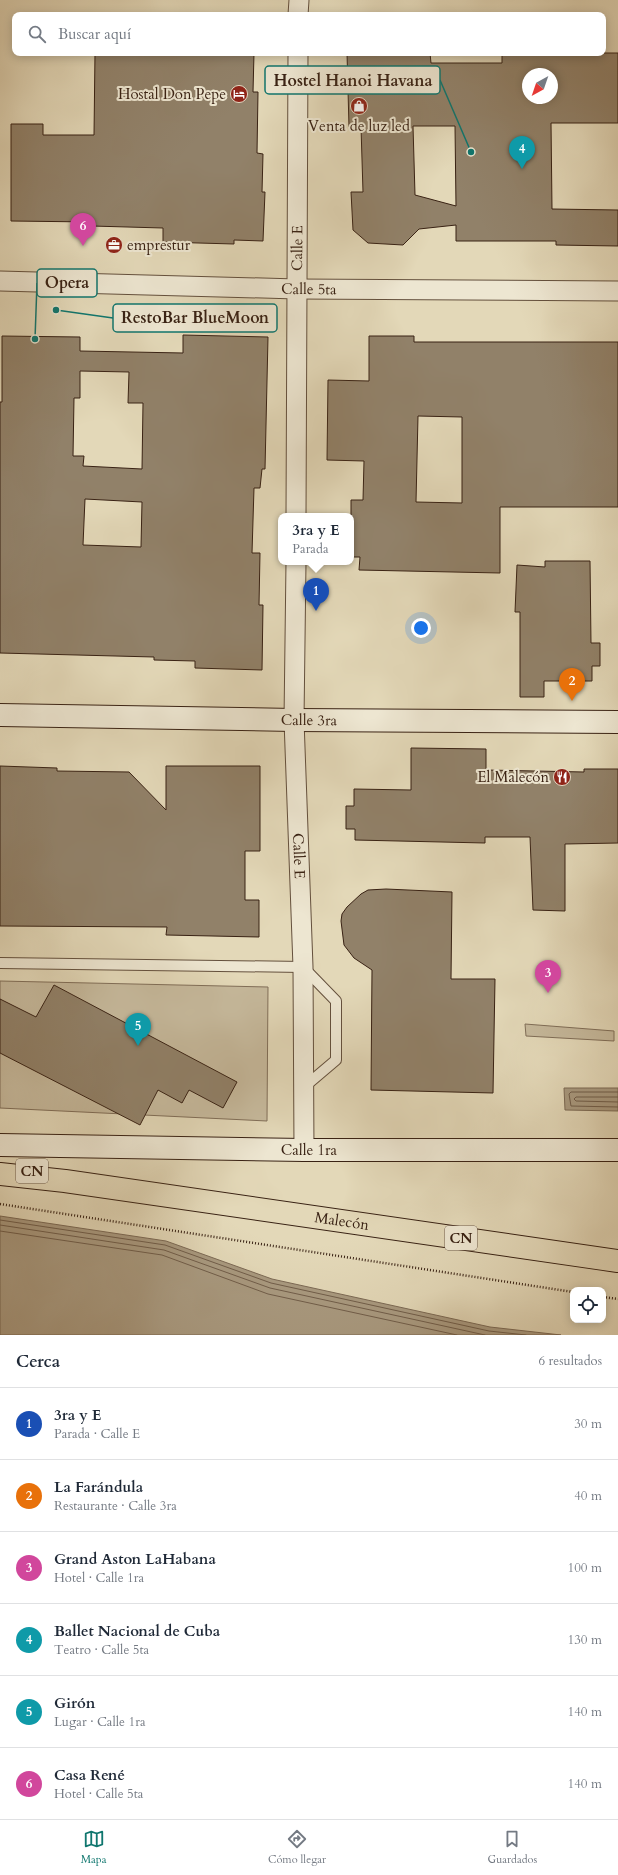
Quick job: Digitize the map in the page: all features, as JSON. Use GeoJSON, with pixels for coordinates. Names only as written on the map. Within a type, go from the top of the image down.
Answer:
{"type":"FeatureCollection","features":[{"type":"Feature","properties":{"kind":"highway","name":"Malecón"},"geometry":{"type":"LineString","coordinates":[[0,1162],[65,1181]]}},
{"type":"Feature","properties":{"kind":"highway","name":"Malecón"},"geometry":{"type":"LineString","coordinates":[[0,1174],[65,1181],[618,1261]]}},
{"type":"Feature","properties":{"kind":"street"},"geometry":{"type":"LineString","coordinates":[[298,0],[298,12]]}},
{"type":"Feature","properties":{"kind":"street","name":"Calle E"},"geometry":{"type":"LineString","coordinates":[[296,513],[298,56]]}},
{"type":"Feature","properties":{"kind":"street","name":"Calle 5ta"},"geometry":{"type":"LineString","coordinates":[[0,281],[297,289],[618,291]]}},
{"type":"Feature","properties":{"kind":"street","name":"Calle E"},"geometry":{"type":"LineString","coordinates":[[296,565],[294,720],[303,967],[304,1150]]}},
{"type":"Feature","properties":{"kind":"street","name":"Calle 3ra"},"geometry":{"type":"LineString","coordinates":[[0,715],[294,720],[618,722]]}},
{"type":"Feature","properties":{"kind":"street","name":"Calle 1ra"},"geometry":{"type":"LineString","coordinates":[[0,1145],[304,1150],[618,1150]]}},
{"type":"Feature","properties":{"kind":"lane"},"geometry":{"type":"LineString","coordinates":[[0,963],[303,967],[336,1000],[336,1060],[303,1088]]}},
{"type":"Feature","properties":{"kind":"path"},"geometry":{"type":"LineString","coordinates":[[0,1204],[570,1292]]}},
{"type":"Feature","properties":{"kind":"path"},"geometry":{"type":"LineString","coordinates":[[606,1297],[618,1299]]}},
{"type":"Feature","properties":{"kind":"shaded area"},"geometry":{"type":"Polygon","coordinates":[[[0,981],[268,987],[267,1121],[0,1108],[0,981]]]}},
{"type":"Feature","properties":{"kind":"shaded area"},"geometry":{"type":"Polygon","coordinates":[[[525,1024],[614,1031],[614,1041],[526,1036],[525,1024]]]}},
{"type":"Feature","properties":{"kind":"water"},"geometry":{"type":"Polygon","coordinates":[[[564,1088],[618,1088],[618,1111],[565,1110],[564,1088]]]}},
{"type":"Feature","properties":{"kind":"water"},"geometry":{"type":"Polygon","coordinates":[[[0,1216],[166,1241],[272,1279],[490,1327],[561,1335],[0,1335],[0,1216]]]}},
{"type":"Feature","properties":{"kind":"building"},"geometry":{"type":"Polygon","coordinates":[[[606,53],[618,53],[618,123],[551,123],[552,209],[618,210],[618,246],[556,245],[556,241],[456,241],[456,225],[419,229],[403,245],[368,243],[353,230],[351,192],[363,192],[361,127],[349,127],[347,56],[430,56],[431,63],[502,63],[502,56],[606,56],[606,53]],[[413,126],[415,195],[456,206],[455,126],[413,126]]]}},
{"type":"Feature","properties":{"kind":"building"},"geometry":{"type":"Polygon","coordinates":[[[95,56],[254,56],[253,92],[258,92],[257,153],[263,154],[262,192],[265,192],[263,241],[234,240],[234,244],[163,242],[163,228],[92,226],[92,222],[11,221],[11,124],[43,124],[43,135],[94,135],[95,56]]]}},
{"type":"Feature","properties":{"kind":"building"},"geometry":{"type":"Polygon","coordinates":[[[183,335],[268,337],[265,469],[262,469],[260,488],[254,488],[252,553],[260,553],[259,605],[263,605],[262,670],[195,668],[195,661],[154,660],[154,657],[0,653],[0,402],[2,402],[2,336],[80,337],[80,351],[183,353],[183,335]],[[80,371],[80,398],[74,398],[73,456],[84,456],[83,466],[142,469],[143,403],[128,403],[129,372],[80,371]],[[85,499],[83,545],[141,547],[142,502],[85,499]]]}},
{"type":"Feature","properties":{"kind":"building"},"geometry":{"type":"Polygon","coordinates":[[[369,336],[414,336],[414,342],[618,342],[618,507],[500,507],[500,573],[359,570],[360,557],[354,557],[354,513],[351,513],[351,500],[363,500],[364,461],[327,460],[328,380],[369,381],[369,336]],[[418,416],[416,502],[462,503],[462,417],[418,416]]]}},
{"type":"Feature","properties":{"kind":"building"},"geometry":{"type":"Polygon","coordinates":[[[545,561],[590,561],[591,643],[600,643],[600,666],[592,666],[592,681],[544,681],[544,697],[520,697],[520,612],[515,612],[517,565],[545,567],[545,561]]]}},
{"type":"Feature","properties":{"kind":"building"},"geometry":{"type":"Polygon","coordinates":[[[411,748],[486,749],[486,770],[584,772],[584,769],[618,769],[618,843],[565,844],[565,911],[533,910],[530,837],[485,837],[485,843],[355,840],[355,829],[346,829],[346,806],[354,806],[354,789],[411,790],[411,748]]]}},
{"type":"Feature","properties":{"kind":"building"},"geometry":{"type":"Polygon","coordinates":[[[0,766],[57,768],[57,771],[129,772],[166,810],[166,766],[260,766],[260,851],[245,851],[245,900],[259,900],[259,937],[166,935],[167,927],[0,926],[0,766]]]}},
{"type":"Feature","properties":{"kind":"building"},"geometry":{"type":"Polygon","coordinates":[[[386,889],[452,892],[451,979],[495,979],[493,1093],[371,1090],[372,970],[354,958],[344,945],[341,921],[342,914],[347,907],[361,894],[368,890],[386,889]]]}},
{"type":"Feature","properties":{"kind":"building"},"geometry":{"type":"Polygon","coordinates":[[[54,985],[237,1082],[223,1108],[189,1090],[182,1103],[158,1090],[140,1125],[0,1053],[0,999],[36,1017],[54,985]]]}},
{"type":"Feature","properties":{"kind":"place","name":"Hostal Don Pepe"},"geometry":{"type":"Point","coordinates":[239,94]}},
{"type":"Feature","properties":{"kind":"place","name":"Venta de luz led"},"geometry":{"type":"Point","coordinates":[359,106]}},
{"type":"Feature","properties":{"kind":"place","name":"Hostel Hanoi Havana"},"geometry":{"type":"Point","coordinates":[471,152]}},
{"type":"Feature","properties":{"kind":"place","name":"Ballet Nacional de Cuba"},"geometry":{"type":"Point","coordinates":[522,169]}},
{"type":"Feature","properties":{"kind":"place","name":"emprestur"},"geometry":{"type":"Point","coordinates":[114,245]}},
{"type":"Feature","properties":{"kind":"place","name":"Casa René"},"geometry":{"type":"Point","coordinates":[83,246]}},
{"type":"Feature","properties":{"kind":"place","name":"RestoBar BlueMoon"},"geometry":{"type":"Point","coordinates":[56,310]}},
{"type":"Feature","properties":{"kind":"place","name":"Opera"},"geometry":{"type":"Point","coordinates":[35,339]}},
{"type":"Feature","properties":{"kind":"place","name":"3ra y E"},"geometry":{"type":"Point","coordinates":[316,611]}},
{"type":"Feature","properties":{"kind":"place","name":"La Farándula"},"geometry":{"type":"Point","coordinates":[572,701]}},
{"type":"Feature","properties":{"kind":"place","name":"El Malecón"},"geometry":{"type":"Point","coordinates":[562,777]}},
{"type":"Feature","properties":{"kind":"place","name":"Grand Aston LaHabana"},"geometry":{"type":"Point","coordinates":[548,993]}},
{"type":"Feature","properties":{"kind":"place","name":"Girón"},"geometry":{"type":"Point","coordinates":[138,1046]}}]}
